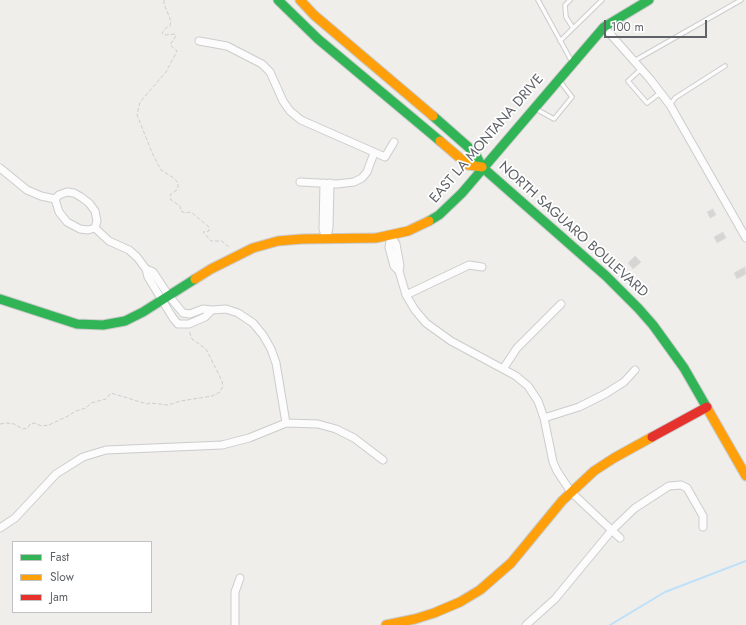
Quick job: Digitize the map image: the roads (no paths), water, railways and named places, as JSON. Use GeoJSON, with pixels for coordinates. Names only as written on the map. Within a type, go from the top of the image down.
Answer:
{"type":"FeatureCollection","features":[{"type":"Feature","properties":{"kind":"street","name":"NORTH SAGUARO BOULEVARD"},"geometry":{"type":"LineString","coordinates":[[278,0],[318,39],[468,165],[482,167]]}},
{"type":"Feature","properties":{"kind":"street","name":"NORTH SAGUARO BOULEVARD"},"geometry":{"type":"LineString","coordinates":[[300,0],[314,15],[426,109],[475,153],[482,167],[606,276],[654,325],[684,368],[746,476]]}},
{"type":"Feature","properties":{"kind":"street","name":"EAST LA MONTANA DRIVE"},"geometry":{"type":"LineString","coordinates":[[0,299],[77,324],[103,325],[125,320],[143,312],[212,269],[253,248],[278,241],[376,238],[408,232],[431,221],[453,202],[604,27],[649,0]]}},
{"type":"Feature","properties":{"kind":"street"},"geometry":{"type":"LineString","coordinates":[[604,27],[670,105],[746,238]]}},
{"type":"Feature","properties":{"kind":"street"},"geometry":{"type":"LineString","coordinates":[[199,41],[227,46],[262,64],[270,72],[283,101],[290,111],[301,120],[367,149],[374,154],[385,157],[394,142]]}},
{"type":"Feature","properties":{"kind":"street"},"geometry":{"type":"LineString","coordinates":[[300,182],[354,182],[362,178],[367,172],[374,154]]}},
{"type":"Feature","properties":{"kind":"street"},"geometry":{"type":"LineString","coordinates":[[0,168],[27,190],[41,196],[55,199]]}},
{"type":"Feature","properties":{"kind":"street"},"geometry":{"type":"LineString","coordinates":[[326,239],[329,228],[327,183]]}},
{"type":"Feature","properties":{"kind":"street"},"geometry":{"type":"LineString","coordinates":[[55,199],[59,195],[67,192],[74,193],[82,197],[89,203],[96,215],[97,221],[95,228]]}},
{"type":"Feature","properties":{"kind":"street"},"geometry":{"type":"LineString","coordinates":[[55,199],[58,212],[67,222],[80,229],[88,230],[95,228]]}},
{"type":"Feature","properties":{"kind":"street"},"geometry":{"type":"LineString","coordinates":[[95,228],[109,241],[129,250],[146,269],[153,272],[173,318],[178,324],[187,325],[205,317],[212,310]]}},
{"type":"Feature","properties":{"kind":"street"},"geometry":{"type":"LineString","coordinates":[[391,236],[389,247],[394,266],[399,271],[406,295],[415,310],[426,323],[451,340],[503,369],[528,386],[538,401],[544,418],[553,462],[557,471],[571,492],[620,538]]}},
{"type":"Feature","properties":{"kind":"street"},"geometry":{"type":"LineString","coordinates":[[406,295],[469,265],[482,267]]}},
{"type":"Feature","properties":{"kind":"street"},"geometry":{"type":"LineString","coordinates":[[165,298],[186,314],[203,309],[226,309],[238,313],[253,323],[271,349],[276,363],[286,423]]}},
{"type":"Feature","properties":{"kind":"street"},"geometry":{"type":"LineString","coordinates":[[503,369],[517,348],[561,304]]}},
{"type":"Feature","properties":{"kind":"street"},"geometry":{"type":"LineString","coordinates":[[186,314],[187,325]]}},
{"type":"Feature","properties":{"kind":"street"},"geometry":{"type":"LineString","coordinates":[[544,418],[579,406],[605,394],[624,382],[635,370]]}},
{"type":"Feature","properties":{"kind":"street"},"geometry":{"type":"LineString","coordinates":[[386,625],[416,622],[460,602],[491,582],[511,563],[571,492],[604,464],[707,407]]}},
{"type":"Feature","properties":{"kind":"street"},"geometry":{"type":"LineString","coordinates":[[0,528],[15,518],[56,474],[83,457],[106,450],[222,445],[249,438],[286,423],[318,424],[354,438],[383,460]]}},
{"type":"Feature","properties":{"kind":"street"},"geometry":{"type":"LineString","coordinates":[[526,625],[555,600],[612,530],[635,508],[669,486],[681,485],[687,488],[703,516],[703,527]]}},
{"type":"Feature","properties":{"kind":"street"},"geometry":{"type":"LineString","coordinates":[[235,625],[235,592],[240,578]]}},
{"type":"Feature","properties":{"kind":"lane"},"geometry":{"type":"LineString","coordinates":[[538,0],[572,63]]}},
{"type":"Feature","properties":{"kind":"lane"},"geometry":{"type":"LineString","coordinates":[[570,0],[565,5],[566,17],[573,28]]}},
{"type":"Feature","properties":{"kind":"lane"},"geometry":{"type":"LineString","coordinates":[[560,41],[602,0]]}},
{"type":"Feature","properties":{"kind":"lane"},"geometry":{"type":"LineString","coordinates":[[634,61],[741,0]]}},
{"type":"Feature","properties":{"kind":"lane"},"geometry":{"type":"LineString","coordinates":[[670,105],[675,98],[725,66]]}},
{"type":"Feature","properties":{"kind":"lane"},"geometry":{"type":"LineString","coordinates":[[641,69],[628,81],[647,103],[660,93]]}},
{"type":"Feature","properties":{"kind":"lane"},"geometry":{"type":"LineString","coordinates":[[534,107],[554,119],[572,97],[559,79]]}},
{"type":"Feature","properties":{"kind":"waterway"},"geometry":{"type":"LineString","coordinates":[[610,625],[665,592],[746,561]]}}]}
